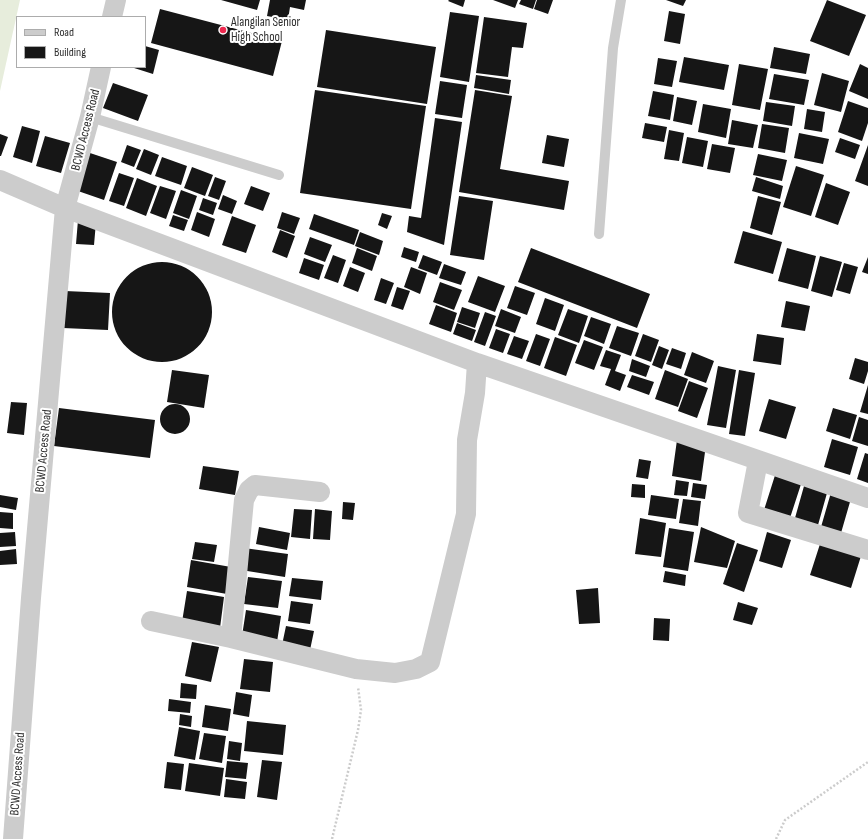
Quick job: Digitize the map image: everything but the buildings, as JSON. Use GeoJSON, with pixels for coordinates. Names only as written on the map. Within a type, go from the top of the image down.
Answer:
{"type":"FeatureCollection","features":[{"type":"Feature","properties":{"kind":"street"},"geometry":{"type":"LineString","coordinates":[[112,16],[116,0]]}},
{"type":"Feature","properties":{"kind":"street","name":"BCWD Access Road"},"geometry":{"type":"LineString","coordinates":[[13,839],[31,598],[65,208],[90,117],[101,68]]}},
{"type":"Feature","properties":{"kind":"street"},"geometry":{"type":"LineString","coordinates":[[0,180],[65,208],[477,363],[868,498]]}},
{"type":"Feature","properties":{"kind":"street"},"geometry":{"type":"LineString","coordinates":[[151,621],[231,638],[356,669],[395,674],[416,669],[430,662],[466,514],[467,440],[475,393],[477,363]]}},
{"type":"Feature","properties":{"kind":"street"},"geometry":{"type":"LineString","coordinates":[[758,461],[748,513],[868,550]]}},
{"type":"Feature","properties":{"kind":"street"},"geometry":{"type":"LineString","coordinates":[[231,638],[244,500],[249,490],[255,485],[320,492]]}},
{"type":"Feature","properties":{"kind":"lane"},"geometry":{"type":"LineString","coordinates":[[599,234],[613,48],[621,0]]}},
{"type":"Feature","properties":{"kind":"lane"},"geometry":{"type":"LineString","coordinates":[[90,117],[278,175]]}},
{"type":"Feature","properties":{"kind":"path"},"geometry":{"type":"LineString","coordinates":[[332,839],[361,710],[356,669]]}},
{"type":"Feature","properties":{"kind":"path"},"geometry":{"type":"LineString","coordinates":[[776,839],[785,820],[868,762]]}},
{"type":"Feature","properties":{"kind":"green space"},"geometry":{"type":"Polygon","coordinates":[[[0,0],[20,0],[16,16],[0,91],[0,0]]]}},
{"type":"Feature","properties":{"kind":"place","name":"Alangilan Senior High School"},"geometry":{"type":"Point","coordinates":[223,30]}}]}
